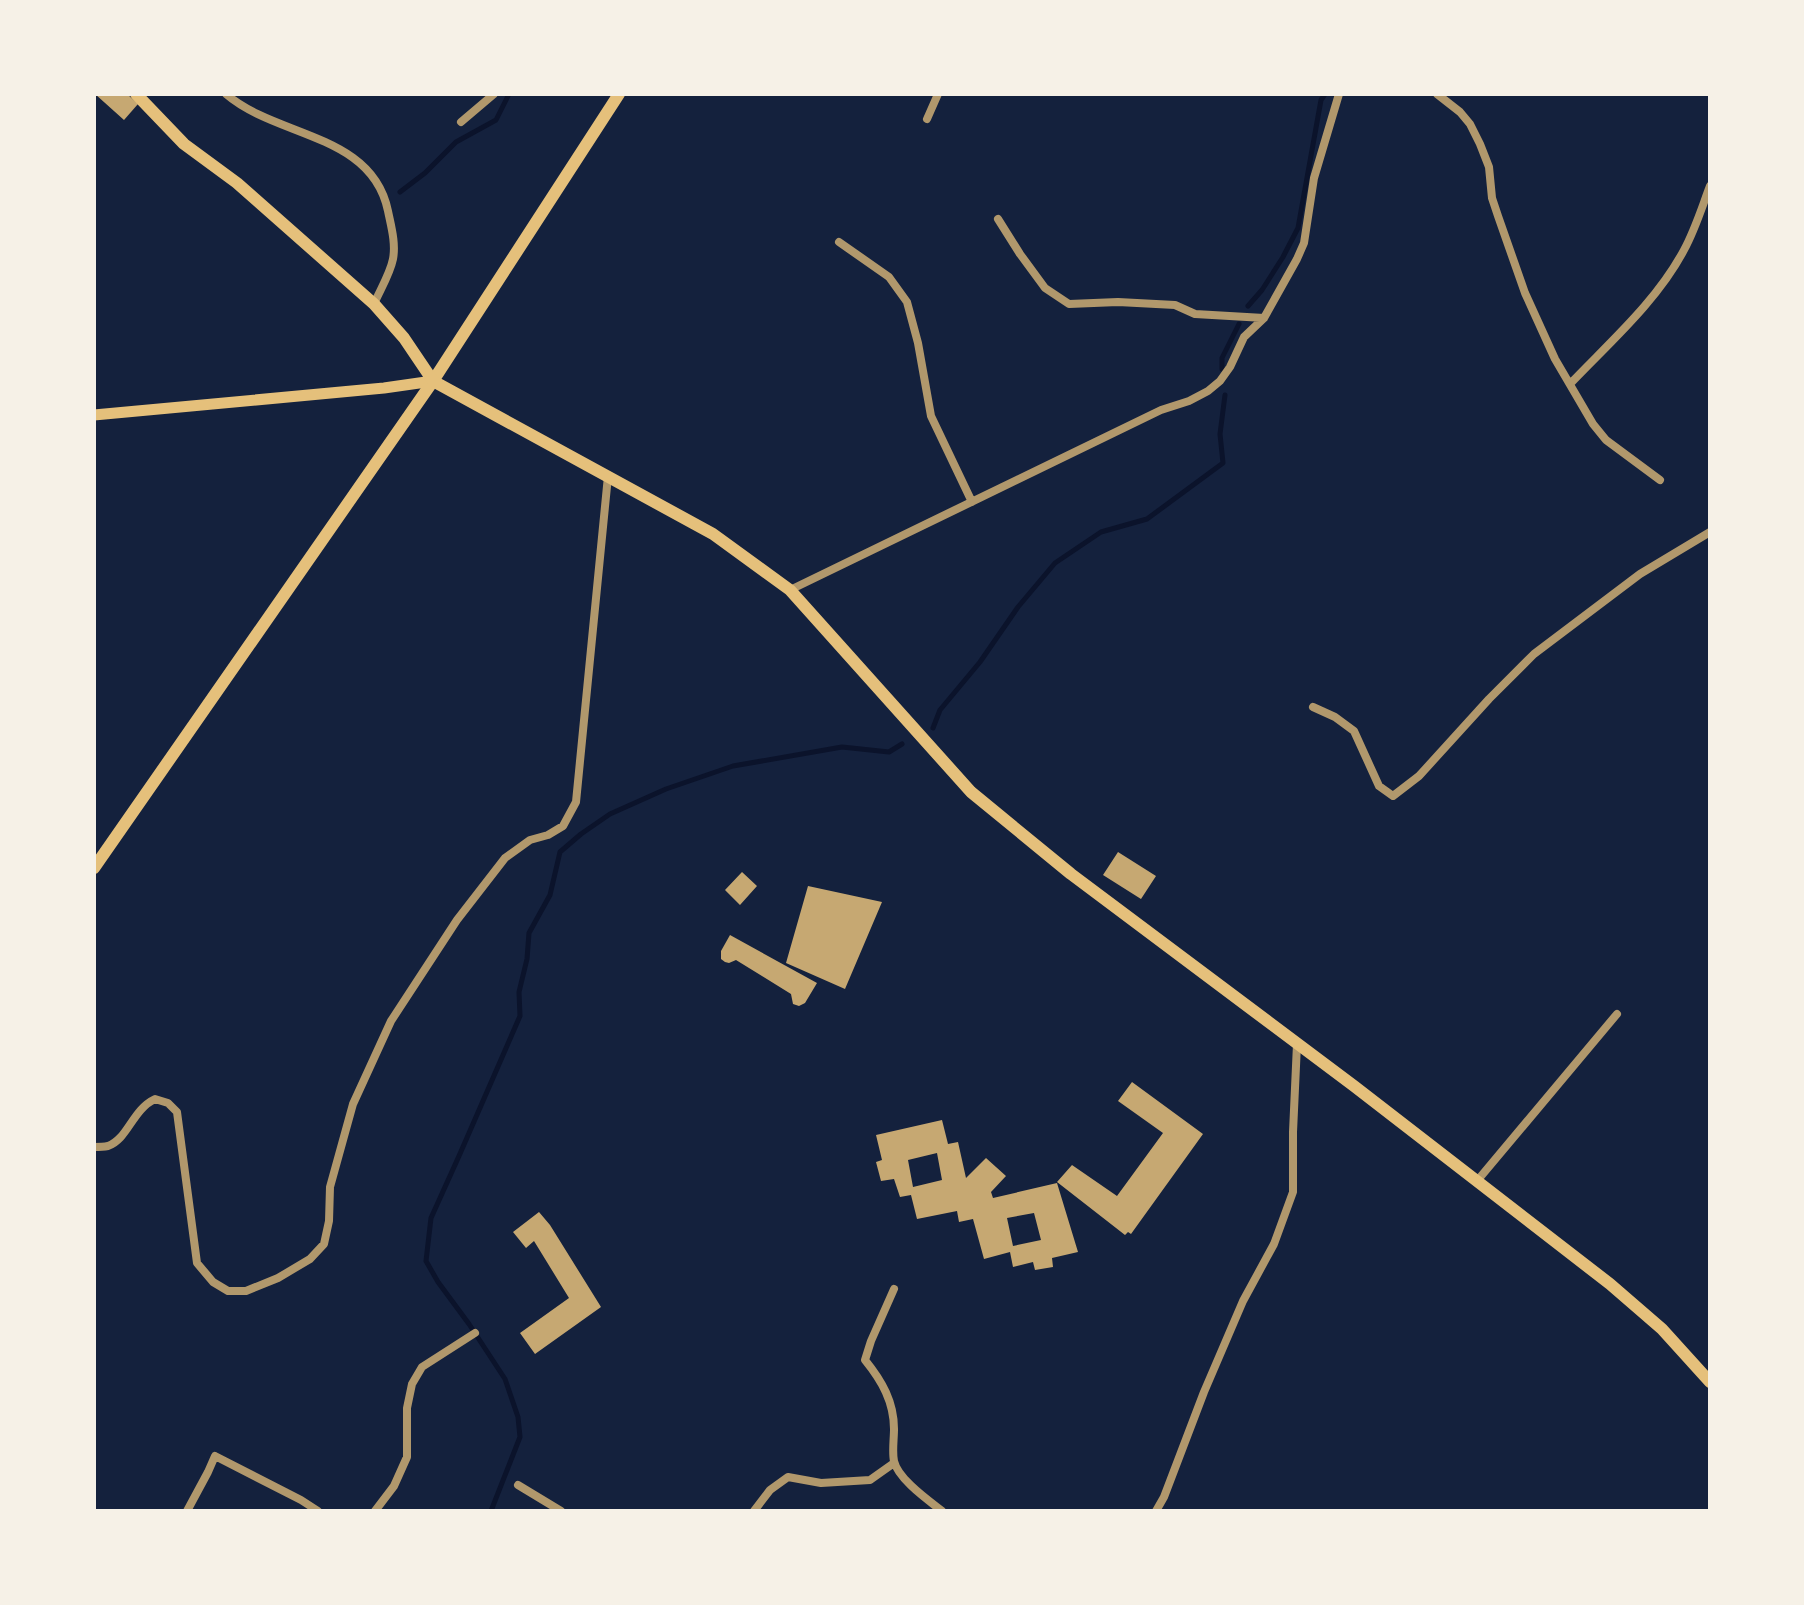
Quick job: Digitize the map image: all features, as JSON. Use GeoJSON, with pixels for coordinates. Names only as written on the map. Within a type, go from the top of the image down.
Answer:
{"type":"FeatureCollection","features":[{"type":"Feature","properties":{"kind":"main road"},"geometry":{"type":"LineString","coordinates":[[136,94],[184,144],[237,183],[374,304],[404,338],[433,381],[713,534],[790,590],[971,792],[1071,874],[1610,1284],[1662,1329],[1710,1382]]}},
{"type":"Feature","properties":{"kind":"main road"},"geometry":{"type":"LineString","coordinates":[[94,868],[433,381],[619,94]]}},
{"type":"Feature","properties":{"kind":"main road"},"geometry":{"type":"LineString","coordinates":[[94,415],[433,381]]}},
{"type":"Feature","properties":{"kind":"street"},"geometry":{"type":"LineString","coordinates":[[226,94],[250,109],[351,155],[373,175],[382,189],[393,236],[393,259],[374,304]]}},
{"type":"Feature","properties":{"kind":"street"},"geometry":{"type":"LineString","coordinates":[[461,122],[494,94]]}},
{"type":"Feature","properties":{"kind":"street"},"geometry":{"type":"LineString","coordinates":[[927,119],[938,94]]}},
{"type":"Feature","properties":{"kind":"street"},"geometry":{"type":"LineString","coordinates":[[790,590],[1161,410],[1189,401],[1220,381],[1244,337],[1264,318],[1304,243],[1314,178],[1339,94]]}},
{"type":"Feature","properties":{"kind":"street"},"geometry":{"type":"LineString","coordinates":[[1437,94],[1460,112],[1480,144],[1489,167],[1492,198],[1525,293],[1555,359],[1593,424],[1606,440],[1660,480]]}},
{"type":"Feature","properties":{"kind":"street"},"geometry":{"type":"LineString","coordinates":[[1570,384],[1649,301],[1673,269],[1685,249],[1710,186]]}},
{"type":"Feature","properties":{"kind":"street"},"geometry":{"type":"LineString","coordinates":[[998,219],[1045,288],[1069,304],[1118,302],[1175,305],[1195,314],[1264,318]]}},
{"type":"Feature","properties":{"kind":"street"},"geometry":{"type":"LineString","coordinates":[[839,242],[889,277],[907,302],[931,416],[972,502]]}},
{"type":"Feature","properties":{"kind":"street"},"geometry":{"type":"LineString","coordinates":[[94,1147],[110,1145],[123,1135],[145,1104],[155,1099],[168,1103],[177,1112],[197,1263],[213,1282],[228,1291],[246,1291],[278,1278],[310,1259],[324,1244],[329,1221],[330,1187],[353,1104],[391,1021],[457,920],[505,858],[530,840],[548,835],[563,826],[576,802],[608,476]]}},
{"type":"Feature","properties":{"kind":"street"},"geometry":{"type":"LineString","coordinates":[[1313,707],[1335,717],[1354,731],[1379,786],[1393,796],[1419,776],[1534,654],[1640,574],[1710,532]]}},
{"type":"Feature","properties":{"kind":"street"},"geometry":{"type":"LineString","coordinates":[[1477,1181],[1617,1014]]}},
{"type":"Feature","properties":{"kind":"street"},"geometry":{"type":"LineString","coordinates":[[1156,1511],[1243,1301],[1274,1244],[1293,1192],[1297,1044]]}},
{"type":"Feature","properties":{"kind":"street"},"geometry":{"type":"LineString","coordinates":[[894,1289],[865,1360],[890,1398],[894,1420],[894,1463],[915,1491],[942,1511]]}},
{"type":"Feature","properties":{"kind":"street"},"geometry":{"type":"LineString","coordinates":[[375,1511],[394,1486],[407,1457],[407,1408],[412,1384],[422,1367],[475,1333]]}},
{"type":"Feature","properties":{"kind":"street"},"geometry":{"type":"LineString","coordinates":[[187,1511],[215,1456],[318,1511]]}},
{"type":"Feature","properties":{"kind":"street"},"geometry":{"type":"LineString","coordinates":[[754,1511],[770,1490],[788,1477],[821,1483],[870,1480],[894,1463]]}},
{"type":"Feature","properties":{"kind":"street"},"geometry":{"type":"LineString","coordinates":[[518,1485],[561,1511]]}},
{"type":"Feature","properties":{"kind":"building"},"geometry":{"type":"Polygon","coordinates":[[[95,94],[127,94],[138,104],[124,120],[95,94]]]}},
{"type":"Feature","properties":{"kind":"building"},"geometry":{"type":"Polygon","coordinates":[[[1118,852],[1156,876],[1141,899],[1103,875],[1118,852]]]}},
{"type":"Feature","properties":{"kind":"building"},"geometry":{"type":"Polygon","coordinates":[[[742,872],[757,886],[740,905],[725,890],[742,872]]]}},
{"type":"Feature","properties":{"kind":"building"},"geometry":{"type":"Polygon","coordinates":[[[808,886],[882,902],[845,989],[786,963],[808,886]]]}},
{"type":"Feature","properties":{"kind":"building"},"geometry":{"type":"Polygon","coordinates":[[[730,935],[817,983],[805,1003],[799,1006],[793,1004],[791,994],[736,960],[729,963],[721,959],[721,951],[730,935]]]}},
{"type":"Feature","properties":{"kind":"building"},"geometry":{"type":"Polygon","coordinates":[[[1132,1082],[1203,1134],[1131,1234],[1128,1232],[1125,1235],[1057,1182],[1072,1165],[1117,1196],[1163,1133],[1118,1101],[1132,1082]]]}},
{"type":"Feature","properties":{"kind":"building"},"geometry":{"type":"Polygon","coordinates":[[[942,1120],[948,1144],[958,1142],[966,1178],[986,1158],[1006,1176],[991,1192],[993,1198],[1057,1183],[1078,1252],[1052,1258],[1053,1267],[1035,1270],[1033,1262],[1013,1267],[1010,1252],[984,1259],[973,1219],[959,1222],[957,1211],[917,1219],[911,1195],[900,1197],[894,1179],[881,1181],[876,1162],[882,1160],[876,1135],[942,1120]],[[937,1153],[908,1160],[913,1187],[942,1180],[937,1153]],[[1034,1213],[1007,1218],[1013,1246],[1041,1240],[1034,1213]]]}},
{"type":"Feature","properties":{"kind":"building"},"geometry":{"type":"Polygon","coordinates":[[[539,1212],[601,1307],[535,1354],[520,1333],[569,1298],[534,1241],[526,1248],[513,1232],[539,1212]]]}},
{"type":"Feature","properties":{"kind":"waterway"},"geometry":{"type":"LineString","coordinates":[[400,192],[425,173],[456,142],[496,120],[509,94]]}},
{"type":"Feature","properties":{"kind":"waterway"},"geometry":{"type":"LineString","coordinates":[[1248,306],[1262,290],[1298,228],[1321,100],[1325,94]]}},
{"type":"Feature","properties":{"kind":"waterway"},"geometry":{"type":"LineString","coordinates":[[1222,369],[1222,358],[1239,324]]}},
{"type":"Feature","properties":{"kind":"waterway"},"geometry":{"type":"LineString","coordinates":[[933,728],[940,710],[1055,563],[1101,532],[1147,519],[1223,463],[1220,434],[1225,395]]}},
{"type":"Feature","properties":{"kind":"waterway"},"geometry":{"type":"LineString","coordinates":[[491,1511],[520,1437],[518,1417],[505,1379],[426,1261],[431,1218],[520,1016],[519,992],[529,933],[550,895],[560,852],[610,814],[666,789],[733,766],[842,747],[889,752],[902,744]]}}]}
